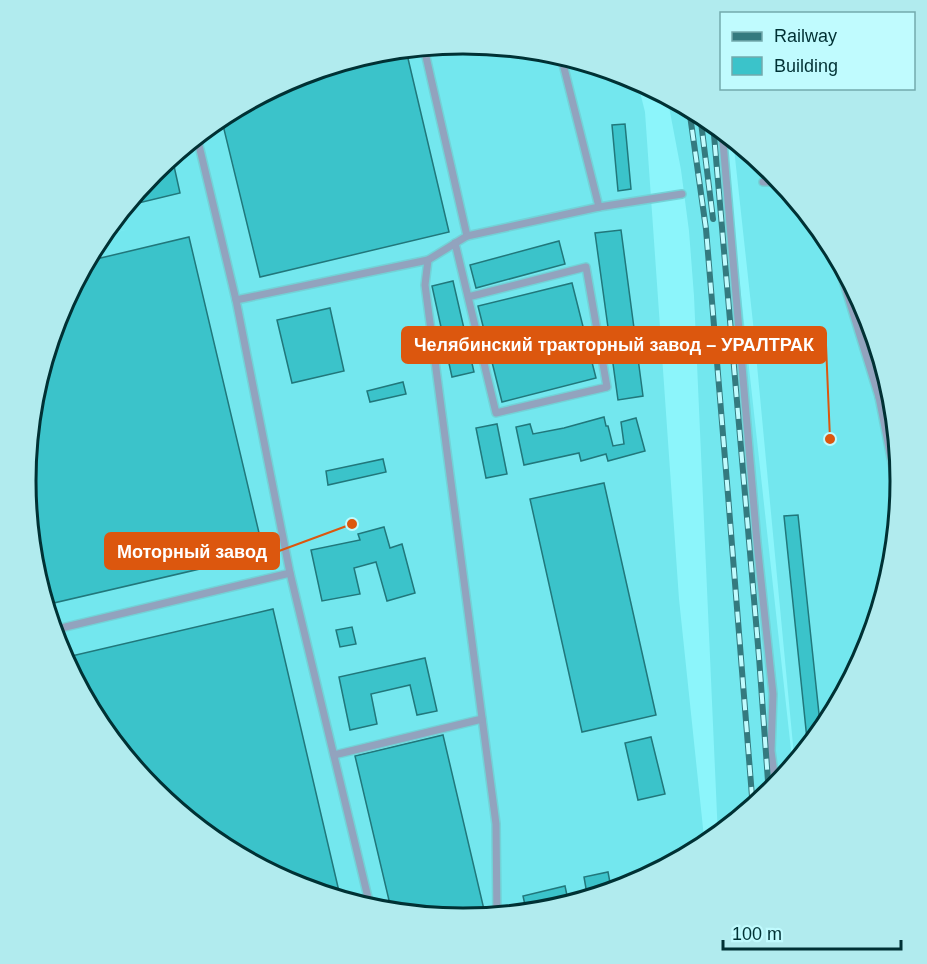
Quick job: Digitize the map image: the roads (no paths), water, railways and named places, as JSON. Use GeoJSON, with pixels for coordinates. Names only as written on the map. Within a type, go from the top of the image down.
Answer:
{"type":"FeatureCollection","features":[{"type":"Feature","properties":{"kind":"lane"},"geometry":{"type":"LineString","coordinates":[[426,56],[467,236]]}},
{"type":"Feature","properties":{"kind":"lane"},"geometry":{"type":"LineString","coordinates":[[564,67],[599,207]]}},
{"type":"Feature","properties":{"kind":"lane"},"geometry":{"type":"LineString","coordinates":[[723,142],[772,694],[771,751],[774,775]]}},
{"type":"Feature","properties":{"kind":"lane"},"geometry":{"type":"LineString","coordinates":[[199,146],[236,300],[290,573],[368,898]]}},
{"type":"Feature","properties":{"kind":"lane"},"geometry":{"type":"LineString","coordinates":[[763,182],[768,182]]}},
{"type":"Feature","properties":{"kind":"lane"},"geometry":{"type":"LineString","coordinates":[[236,300],[428,260],[467,236],[599,207],[682,194]]}},
{"type":"Feature","properties":{"kind":"lane"},"geometry":{"type":"LineString","coordinates":[[455,243],[468,297],[496,413],[607,387],[586,267],[468,297]]}},
{"type":"Feature","properties":{"kind":"lane"},"geometry":{"type":"LineString","coordinates":[[428,260],[425,285],[496,824],[498,908]]}},
{"type":"Feature","properties":{"kind":"lane"},"geometry":{"type":"LineString","coordinates":[[847,292],[879,398],[890,452]]}},
{"type":"Feature","properties":{"kind":"lane"},"geometry":{"type":"LineString","coordinates":[[879,398],[882,395]]}},
{"type":"Feature","properties":{"kind":"lane"},"geometry":{"type":"LineString","coordinates":[[62,628],[290,573]]}},
{"type":"Feature","properties":{"kind":"lane"},"geometry":{"type":"LineString","coordinates":[[334,755],[482,719]]}},
{"type":"Feature","properties":{"kind":"railway"},"geometry":{"type":"LineString","coordinates":[[691,121],[706,229],[752,797]]}},
{"type":"Feature","properties":{"kind":"railway"},"geometry":{"type":"LineString","coordinates":[[702,127],[713,219]]}},
{"type":"Feature","properties":{"kind":"railway"},"geometry":{"type":"LineString","coordinates":[[714,136],[768,782]]}},
{"type":"Feature","properties":{"kind":"place","name":"Челябинский тракторный завод – УРАЛТРАК"},"geometry":{"type":"Point","coordinates":[830,439]}},
{"type":"Feature","properties":{"kind":"place","name":"Моторный завод"},"geometry":{"type":"Point","coordinates":[352,524]}}]}
